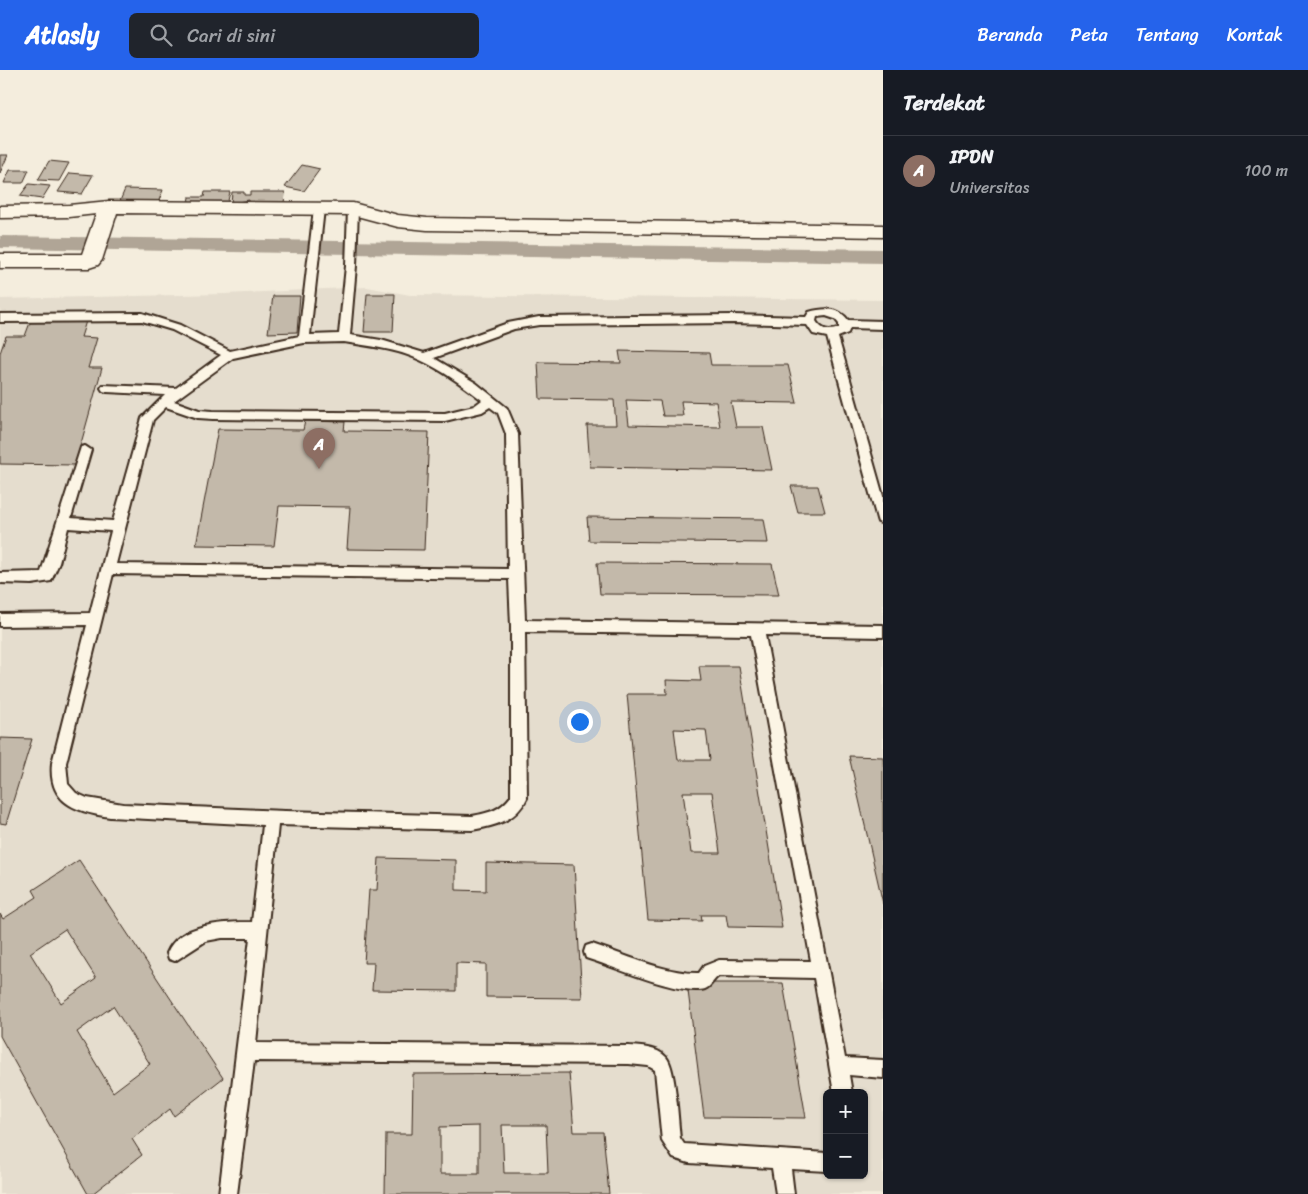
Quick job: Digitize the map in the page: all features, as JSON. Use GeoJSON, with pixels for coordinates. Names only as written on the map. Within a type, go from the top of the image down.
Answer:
{"type":"FeatureCollection","features":[{"type":"Feature","properties":{"kind":"street"},"geometry":{"type":"LineString","coordinates":[[0,212],[69,212],[106,216],[357,217],[427,224],[883,231]]}},
{"type":"Feature","properties":{"kind":"street"},"geometry":{"type":"LineString","coordinates":[[0,261],[85,262],[90,260],[106,216]]}},
{"type":"Feature","properties":{"kind":"lane"},"geometry":{"type":"LineString","coordinates":[[304,339],[318,217]]}},
{"type":"Feature","properties":{"kind":"lane"},"geometry":{"type":"LineString","coordinates":[[344,338],[357,217]]}},
{"type":"Feature","properties":{"kind":"lane"},"geometry":{"type":"LineString","coordinates":[[810,321],[813,315],[827,312],[841,317],[845,324]]}},
{"type":"Feature","properties":{"kind":"lane"},"geometry":{"type":"LineString","coordinates":[[0,318],[142,317],[157,319],[229,355]]}},
{"type":"Feature","properties":{"kind":"lane"},"geometry":{"type":"LineString","coordinates":[[424,357],[512,326],[539,321],[733,318],[810,321]]}},
{"type":"Feature","properties":{"kind":"lane"},"geometry":{"type":"LineString","coordinates":[[810,321],[817,331],[832,335],[841,333],[845,324]]}},
{"type":"Feature","properties":{"kind":"lane"},"geometry":{"type":"LineString","coordinates":[[845,324],[883,324]]}},
{"type":"Feature","properties":{"kind":"lane"},"geometry":{"type":"LineString","coordinates":[[832,335],[883,519]]}},
{"type":"Feature","properties":{"kind":"lane"},"geometry":{"type":"LineString","coordinates":[[344,338],[381,344],[424,357],[472,386],[502,411],[512,434],[518,626],[520,798],[511,811],[502,816],[472,823],[271,819],[95,808],[76,801],[65,792],[57,780],[59,763],[148,418],[164,402],[229,355],[259,346],[304,339],[344,338]]}},
{"type":"Feature","properties":{"kind":"lane"},"geometry":{"type":"LineString","coordinates":[[107,388],[179,392]]}},
{"type":"Feature","properties":{"kind":"lane"},"geometry":{"type":"LineString","coordinates":[[164,402],[198,414],[213,415],[445,417],[478,409],[490,401]]}},
{"type":"Feature","properties":{"kind":"lane"},"geometry":{"type":"LineString","coordinates":[[0,578],[32,579],[46,577],[52,563],[85,450]]}},
{"type":"Feature","properties":{"kind":"lane"},"geometry":{"type":"LineString","coordinates":[[63,523],[119,526]]}},
{"type":"Feature","properties":{"kind":"lane"},"geometry":{"type":"LineString","coordinates":[[109,569],[515,574]]}},
{"type":"Feature","properties":{"kind":"lane"},"geometry":{"type":"LineString","coordinates":[[0,620],[95,619]]}},
{"type":"Feature","properties":{"kind":"lane"},"geometry":{"type":"LineString","coordinates":[[518,626],[883,631]]}},
{"type":"Feature","properties":{"kind":"lane"},"geometry":{"type":"LineString","coordinates":[[756,630],[843,1089]]}},
{"type":"Feature","properties":{"kind":"lane"},"geometry":{"type":"LineString","coordinates":[[228,1194],[246,1052],[271,819]]}},
{"type":"Feature","properties":{"kind":"lane"},"geometry":{"type":"LineString","coordinates":[[175,954],[188,941],[205,932],[258,930]]}},
{"type":"Feature","properties":{"kind":"lane"},"geometry":{"type":"LineString","coordinates":[[592,952],[678,980],[694,982],[703,980],[710,972],[719,968],[820,970]]}},
{"type":"Feature","properties":{"kind":"lane"},"geometry":{"type":"LineString","coordinates":[[246,1052],[629,1055],[653,1058],[659,1061],[663,1067],[671,1140],[679,1152],[823,1162]]}},
{"type":"Feature","properties":{"kind":"lane"},"geometry":{"type":"LineString","coordinates":[[839,1066],[883,1069]]}},
{"type":"Feature","properties":{"kind":"lane"},"geometry":{"type":"LineString","coordinates":[[780,1159],[785,1194]]}},
{"type":"Feature","properties":{"kind":"shaded area"},"geometry":{"type":"Polygon","coordinates":[[[367,287],[410,295],[883,300],[883,1194],[0,1194],[0,299],[224,294],[367,287]]]}},
{"type":"Feature","properties":{"kind":"building"},"geometry":{"type":"Polygon","coordinates":[[[0,155],[8,155],[0,173],[0,155]]]}},
{"type":"Feature","properties":{"kind":"building"},"geometry":{"type":"Polygon","coordinates":[[[49,161],[69,163],[59,181],[38,180],[49,161]]]}},
{"type":"Feature","properties":{"kind":"building"},"geometry":{"type":"Polygon","coordinates":[[[302,165],[320,169],[304,191],[285,187],[302,165]]]}},
{"type":"Feature","properties":{"kind":"building"},"geometry":{"type":"Polygon","coordinates":[[[10,170],[29,170],[23,183],[4,183],[10,170]]]}},
{"type":"Feature","properties":{"kind":"building"},"geometry":{"type":"Polygon","coordinates":[[[70,173],[93,175],[82,194],[58,192],[70,173]]]}},
{"type":"Feature","properties":{"kind":"building"},"geometry":{"type":"Polygon","coordinates":[[[29,184],[50,186],[42,199],[20,196],[29,184]]]}},
{"type":"Feature","properties":{"kind":"building"},"geometry":{"type":"Polygon","coordinates":[[[125,189],[163,190],[158,203],[120,201],[125,189]]]}},
{"type":"Feature","properties":{"kind":"building"},"geometry":{"type":"Polygon","coordinates":[[[205,192],[230,192],[227,205],[188,203],[189,197],[204,197],[205,192]]]}},
{"type":"Feature","properties":{"kind":"building"},"geometry":{"type":"Polygon","coordinates":[[[232,192],[244,192],[244,195],[250,195],[250,192],[285,192],[284,204],[249,205],[249,200],[231,203],[232,192]]]}},
{"type":"Feature","properties":{"kind":"building"},"geometry":{"type":"Polygon","coordinates":[[[367,294],[395,294],[393,332],[364,332],[367,294]]]}},
{"type":"Feature","properties":{"kind":"building"},"geometry":{"type":"Polygon","coordinates":[[[273,296],[300,296],[297,332],[268,333],[273,296]]]}},
{"type":"Feature","properties":{"kind":"building"},"geometry":{"type":"Polygon","coordinates":[[[31,320],[86,321],[81,337],[97,338],[88,368],[102,368],[75,465],[0,464],[0,353],[6,336],[25,336],[31,320]]]}},
{"type":"Feature","properties":{"kind":"building"},"geometry":{"type":"Polygon","coordinates":[[[619,351],[709,353],[711,365],[788,365],[797,403],[731,402],[736,427],[763,427],[772,470],[590,467],[587,425],[616,425],[614,400],[540,399],[538,362],[621,363],[619,351]],[[626,400],[629,425],[720,427],[716,402],[681,401],[683,416],[663,416],[660,401],[626,400]]]}},
{"type":"Feature","properties":{"kind":"building"},"geometry":{"type":"Polygon","coordinates":[[[305,421],[345,422],[344,431],[429,432],[424,550],[347,549],[350,507],[279,506],[274,546],[196,545],[218,429],[303,430],[305,421]]]}},
{"type":"Feature","properties":{"kind":"building"},"geometry":{"type":"Polygon","coordinates":[[[791,486],[818,486],[825,512],[798,512],[791,486]]]}},
{"type":"Feature","properties":{"kind":"building"},"geometry":{"type":"Polygon","coordinates":[[[587,517],[764,519],[768,543],[589,541],[587,517]]]}},
{"type":"Feature","properties":{"kind":"building"},"geometry":{"type":"Polygon","coordinates":[[[597,563],[772,564],[779,595],[600,594],[597,563]]]}},
{"type":"Feature","properties":{"kind":"building"},"geometry":{"type":"Polygon","coordinates":[[[699,666],[739,666],[782,928],[728,927],[726,915],[701,915],[702,921],[648,920],[627,694],[667,694],[666,680],[701,681],[699,666]],[[674,729],[678,760],[710,760],[706,730],[674,729]],[[683,792],[691,853],[720,853],[712,792],[683,792]]]}},
{"type":"Feature","properties":{"kind":"building"},"geometry":{"type":"Polygon","coordinates":[[[0,738],[32,739],[6,824],[0,823],[0,738]]]}},
{"type":"Feature","properties":{"kind":"building"},"geometry":{"type":"Polygon","coordinates":[[[849,756],[883,757],[883,904],[849,756]]]}},
{"type":"Feature","properties":{"kind":"building"},"geometry":{"type":"Polygon","coordinates":[[[379,858],[456,860],[456,890],[486,891],[486,863],[574,865],[582,998],[486,997],[486,964],[456,963],[456,991],[372,990],[374,963],[364,963],[369,890],[377,890],[379,858]]]}},
{"type":"Feature","properties":{"kind":"building"},"geometry":{"type":"Polygon","coordinates":[[[79,860],[223,1078],[174,1116],[170,1109],[132,1139],[142,1155],[92,1194],[88,1194],[0,1036],[0,914],[3,919],[37,897],[33,890],[79,860]],[[65,929],[30,953],[61,1003],[96,978],[65,929]],[[113,1006],[77,1032],[113,1092],[150,1064],[113,1006]]]}},
{"type":"Feature","properties":{"kind":"building"},"geometry":{"type":"Polygon","coordinates":[[[687,983],[783,983],[806,1118],[704,1117],[687,983]]]}},
{"type":"Feature","properties":{"kind":"building"},"geometry":{"type":"Polygon","coordinates":[[[569,1073],[574,1132],[603,1132],[609,1194],[385,1194],[386,1134],[412,1134],[413,1074],[569,1073]],[[502,1125],[504,1173],[548,1173],[546,1125],[502,1125]],[[479,1126],[440,1127],[440,1174],[479,1174],[479,1126]]]}},
{"type":"Feature","properties":{"kind":"waterway"},"geometry":{"type":"LineString","coordinates":[[0,242],[883,256]]}},
{"type":"Feature","properties":{"kind":"place","name":"IPDN"},"geometry":{"type":"Point","coordinates":[319,469]}}]}
